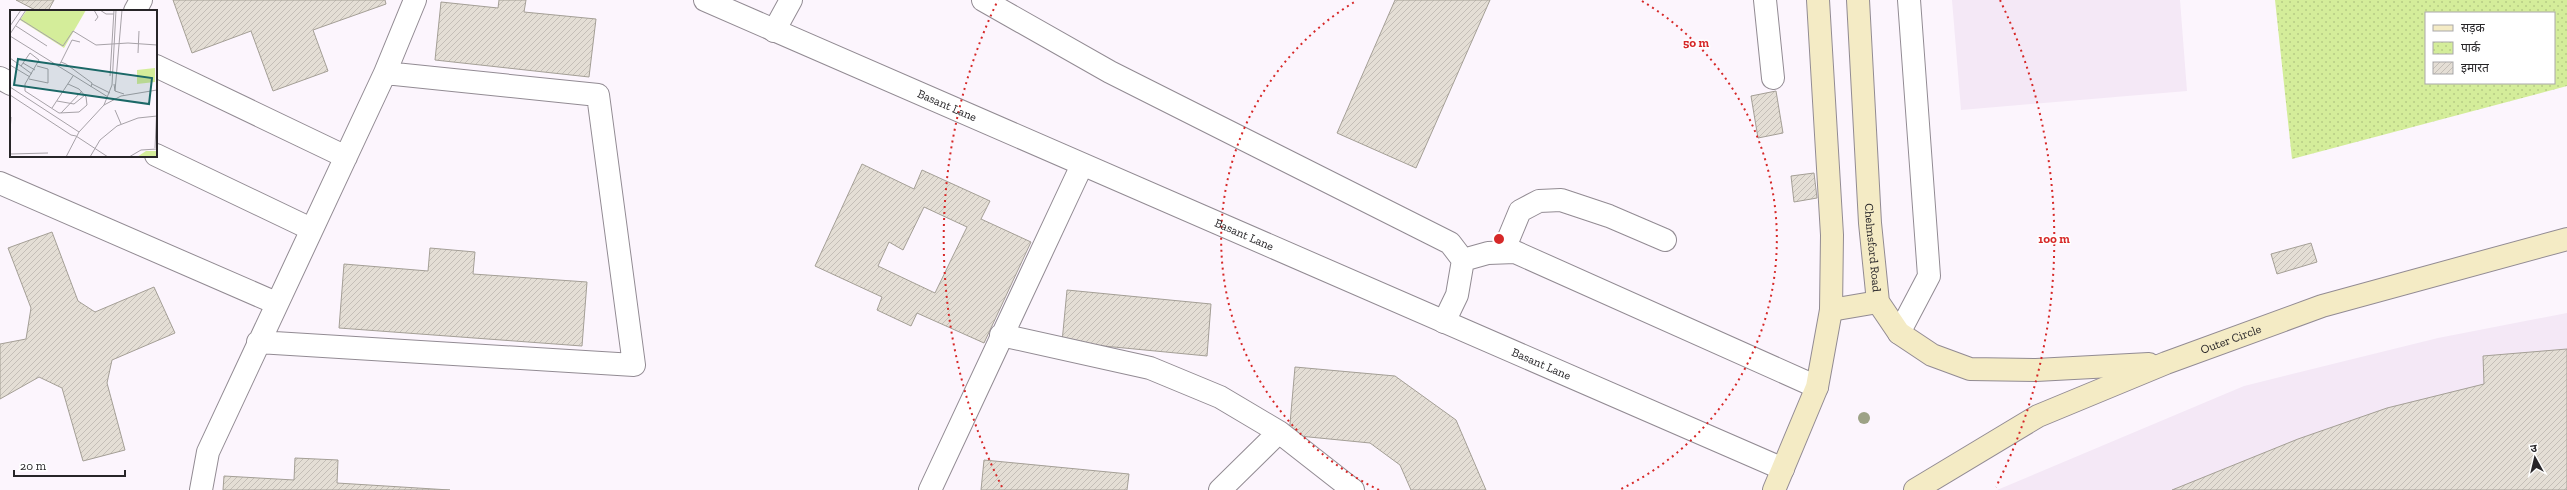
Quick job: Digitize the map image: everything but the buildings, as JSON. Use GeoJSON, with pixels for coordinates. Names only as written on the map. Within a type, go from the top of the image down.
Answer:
{"type":"FeatureCollection","features":[{"type":"Feature","properties":{"kind":"main road"},"geometry":{"type":"LineString","coordinates":[[1774,490],[1817,387],[1831,310],[1832,235],[1818,0]]}},
{"type":"Feature","properties":{"kind":"main road","name":"Chelmsford Road"},"geometry":{"type":"LineString","coordinates":[[1858,0],[1870,223],[1878,302],[1899,333],[1932,355],[1970,369],[2036,370],[2166,363]]}},
{"type":"Feature","properties":{"kind":"main road","name":"Outer Circle"},"geometry":{"type":"LineString","coordinates":[[1915,490],[2038,416],[2166,363],[2322,306],[2567,239]]}},
{"type":"Feature","properties":{"kind":"main road"},"geometry":{"type":"LineString","coordinates":[[1831,310],[1878,302]]}},
{"type":"Feature","properties":{"kind":"street"},"geometry":{"type":"LineString","coordinates":[[136,10],[141,0]]}},
{"type":"Feature","properties":{"kind":"street"},"geometry":{"type":"LineString","coordinates":[[201,490],[208,452],[276,303],[385,74],[415,0]]}},
{"type":"Feature","properties":{"kind":"street","name":"Basant Lane"},"geometry":{"type":"LineString","coordinates":[[705,0],[1783,469]]}},
{"type":"Feature","properties":{"kind":"street"},"geometry":{"type":"LineString","coordinates":[[774,31],[791,0]]}},
{"type":"Feature","properties":{"kind":"street"},"geometry":{"type":"LineString","coordinates":[[983,0],[1110,72],[1450,243],[1463,260],[1457,295],[1444,322]]}},
{"type":"Feature","properties":{"kind":"street"},"geometry":{"type":"LineString","coordinates":[[1765,0],[1773,78]]}},
{"type":"Feature","properties":{"kind":"street"},"geometry":{"type":"LineString","coordinates":[[1899,333],[1929,276],[1909,0]]}},
{"type":"Feature","properties":{"kind":"street"},"geometry":{"type":"LineString","coordinates":[[157,66],[346,157]]}},
{"type":"Feature","properties":{"kind":"street"},"geometry":{"type":"LineString","coordinates":[[258,342],[634,365],[598,95],[385,74]]}},
{"type":"Feature","properties":{"kind":"street"},"geometry":{"type":"LineString","coordinates":[[0,78],[10,83]]}},
{"type":"Feature","properties":{"kind":"street"},"geometry":{"type":"LineString","coordinates":[[157,155],[311,229]]}},
{"type":"Feature","properties":{"kind":"street"},"geometry":{"type":"LineString","coordinates":[[930,490],[1001,335],[1082,165]]}},
{"type":"Feature","properties":{"kind":"street"},"geometry":{"type":"LineString","coordinates":[[0,183],[276,303]]}},
{"type":"Feature","properties":{"kind":"street"},"geometry":{"type":"LineString","coordinates":[[1503,252],[1520,211],[1539,201],[1561,200],[1609,216],[1665,240]]}},
{"type":"Feature","properties":{"kind":"street"},"geometry":{"type":"LineString","coordinates":[[1463,260],[1488,253],[1515,252],[1817,387]]}},
{"type":"Feature","properties":{"kind":"street"},"geometry":{"type":"LineString","coordinates":[[1001,335],[1150,368],[1220,397],[1279,432],[1353,490]]}},
{"type":"Feature","properties":{"kind":"street"},"geometry":{"type":"LineString","coordinates":[[1220,490],[1279,432]]}},
{"type":"Feature","properties":{"kind":"shaded area"},"geometry":{"type":"Polygon","coordinates":[[[1952,0],[2180,0],[2187,91],[1961,110],[1952,0]]]}},
{"type":"Feature","properties":{"kind":"shaded area"},"geometry":{"type":"Polygon","coordinates":[[[2567,313],[2567,490],[1997,490],[2244,386],[2438,338],[2567,313]]]}},
{"type":"Feature","properties":{"kind":"green space"},"geometry":{"type":"Polygon","coordinates":[[[2275,0],[2567,0],[2567,86],[2292,159],[2275,0]]]}}]}
